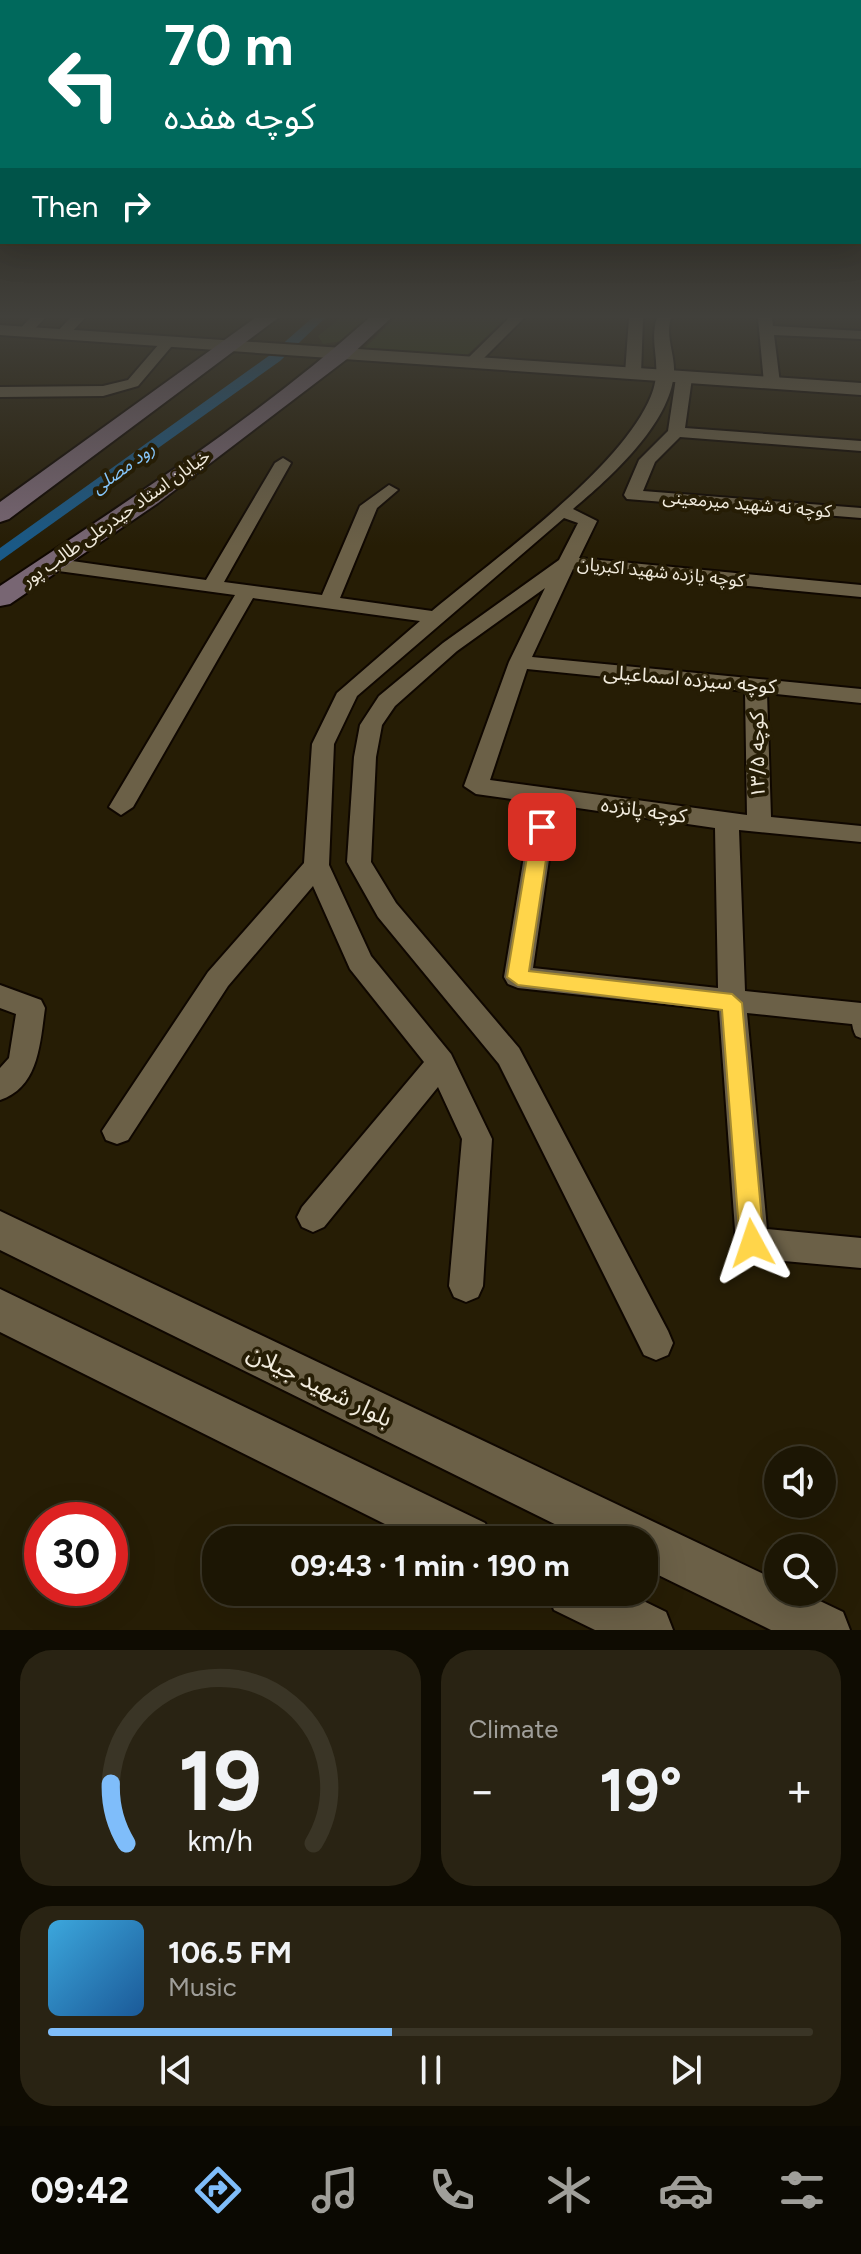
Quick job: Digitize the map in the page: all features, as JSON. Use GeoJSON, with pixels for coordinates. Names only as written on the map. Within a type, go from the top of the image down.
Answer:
{"type":"FeatureCollection","features":[{"type":"Feature","properties":{"kind":"main road"},"geometry":{"type":"LineString","coordinates":[[0,514],[167,394]]}},
{"type":"Feature","properties":{"kind":"main road","name":"خیابان استاد حیدرعلی طالب پور"},"geometry":{"type":"LineString","coordinates":[[4,598],[149,498],[288,394]]}},
{"type":"Feature","properties":{"kind":"street"},"geometry":{"type":"LineString","coordinates":[[466,1286],[477,1139],[441,1062],[360,962],[316,865],[323,744],[348,693],[602,477],[664,394]]}},
{"type":"Feature","properties":{"kind":"street"},"geometry":{"type":"LineString","coordinates":[[675,394],[676,432],[861,446]]}},
{"type":"Feature","properties":{"kind":"street","name":"کوچه نه شهید میرمعینی"},"geometry":{"type":"LineString","coordinates":[[676,432],[647,460],[633,495],[861,513]]}},
{"type":"Feature","properties":{"kind":"street"},"geometry":{"type":"LineString","coordinates":[[212,586],[283,463]]}},
{"type":"Feature","properties":{"kind":"street"},"geometry":{"type":"LineString","coordinates":[[329,602],[369,506],[389,490]]}},
{"type":"Feature","properties":{"kind":"street","name":"کوچه یازده شهید اکبریان"},"geometry":{"type":"LineString","coordinates":[[561,511],[588,521],[567,563],[861,591]]}},
{"type":"Feature","properties":{"kind":"street"},"geometry":{"type":"LineString","coordinates":[[567,563],[450,647],[387,701],[371,725],[365,757],[359,862],[387,910],[509,1056],[656,1343]]}},
{"type":"Feature","properties":{"kind":"street","name":"کوچه پانزده"},"geometry":{"type":"LineString","coordinates":[[567,563],[519,662],[476,786],[759,825],[861,834]]}},
{"type":"Feature","properties":{"kind":"street"},"geometry":{"type":"LineString","coordinates":[[51,564],[436,617]]}},
{"type":"Feature","properties":{"kind":"street"},"geometry":{"type":"LineString","coordinates":[[121,807],[247,591]]}},
{"type":"Feature","properties":{"kind":"street","name":"کوچه سیزده اسماعیلی"},"geometry":{"type":"LineString","coordinates":[[519,662],[861,696]]}},
{"type":"Feature","properties":{"kind":"street","name":"کوچه ۱۳/۵"},"geometry":{"type":"LineString","coordinates":[[756,685],[759,825]]}},
{"type":"Feature","properties":{"kind":"street"},"geometry":{"type":"LineString","coordinates":[[546,797],[518,977],[860,1020]]}},
{"type":"Feature","properties":{"kind":"street"},"geometry":{"type":"LineString","coordinates":[[727,821],[732,1003],[752,1243],[861,1253]]}},
{"type":"Feature","properties":{"kind":"street"},"geometry":{"type":"LineString","coordinates":[[117,1131],[218,979],[316,865]]}},
{"type":"Feature","properties":{"kind":"street"},"geometry":{"type":"LineString","coordinates":[[0,996],[31,1008],[23,1063],[0,1088]]}},
{"type":"Feature","properties":{"kind":"street"},"geometry":{"type":"LineString","coordinates":[[313,1217],[441,1062]]}},
{"type":"Feature","properties":{"kind":"street","name":"بلوار شهید جیلان"},"geometry":{"type":"LineString","coordinates":[[0,1230],[611,1526]]}},
{"type":"Feature","properties":{"kind":"street"},"geometry":{"type":"LineString","coordinates":[[0,1310],[440,1526]]}},
{"type":"Feature","properties":{"kind":"street","name":"بلوار شهید جیلان"},"geometry":{"type":"LineString","coordinates":[[658,1549],[825,1630]]}},
{"type":"Feature","properties":{"kind":"street"},"geometry":{"type":"LineString","coordinates":[[600,1606],[648,1630]]}},
{"type":"Feature","properties":{"kind":"waterway","name":"رود مصلی"},"geometry":{"type":"LineString","coordinates":[[0,556],[225,394]]}},
{"type":"Feature","properties":{"kind":"route"},"geometry":{"type":"LineString","coordinates":[[542,827],[518,977],[732,1003],[752,1243]]}}]}
